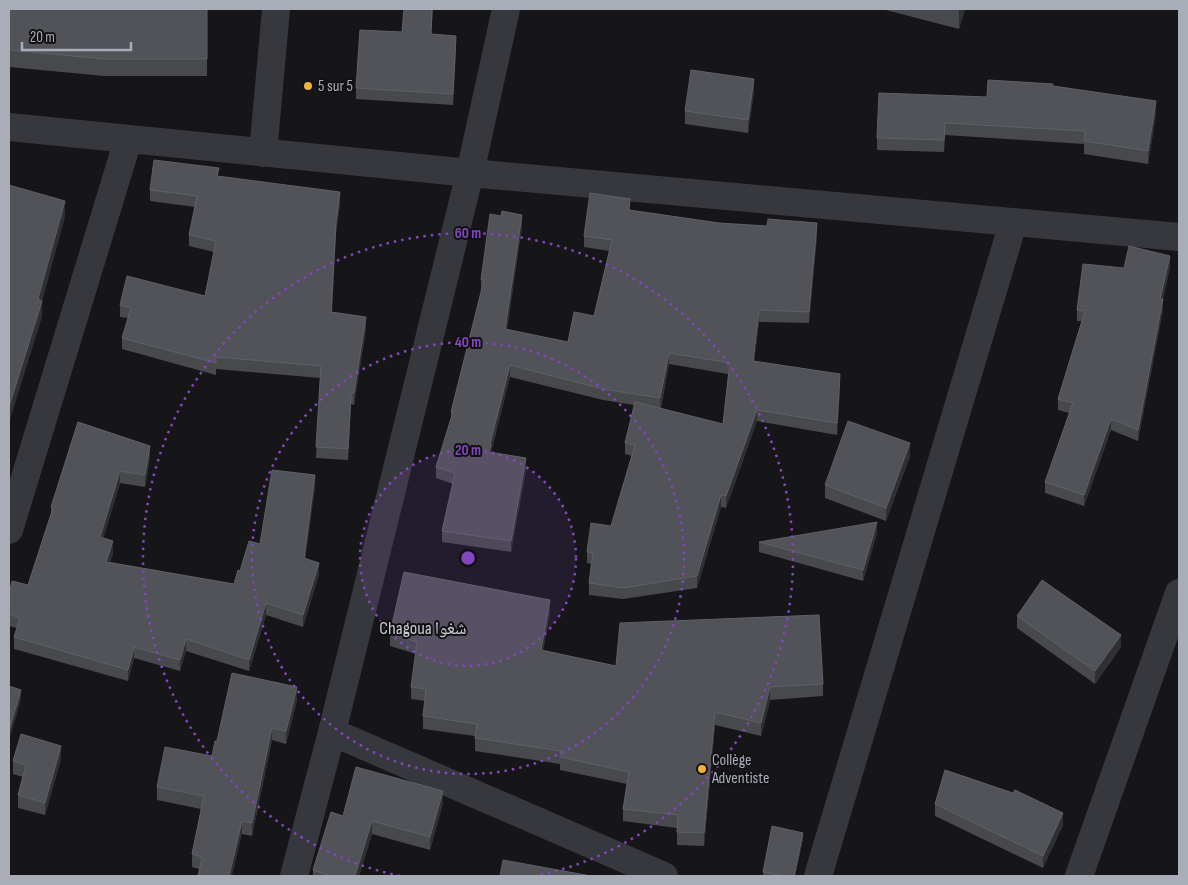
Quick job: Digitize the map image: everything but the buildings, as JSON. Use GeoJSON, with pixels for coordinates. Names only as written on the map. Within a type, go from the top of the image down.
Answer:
{"type":"FeatureCollection","features":[{"type":"Feature","properties":{"kind":"street"},"geometry":{"type":"LineString","coordinates":[[263,153],[276,9]]}},
{"type":"Feature","properties":{"kind":"street"},"geometry":{"type":"LineString","coordinates":[[294,876],[332,732],[470,173],[506,9]]}},
{"type":"Feature","properties":{"kind":"street"},"geometry":{"type":"LineString","coordinates":[[9,127],[470,173],[1179,237]]}},
{"type":"Feature","properties":{"kind":"street"},"geometry":{"type":"LineString","coordinates":[[9,530],[128,140]]}},
{"type":"Feature","properties":{"kind":"street"},"geometry":{"type":"LineString","coordinates":[[818,876],[1013,223]]}},
{"type":"Feature","properties":{"kind":"street"},"geometry":{"type":"LineString","coordinates":[[1079,876],[1179,592]]}},
{"type":"Feature","properties":{"kind":"street"},"geometry":{"type":"LineString","coordinates":[[332,732],[664,876]]}},
{"type":"Feature","properties":{"kind":"place","name":"5 sur 5"},"geometry":{"type":"Point","coordinates":[308,86]}},
{"type":"Feature","properties":{"kind":"place","name":"Collège Adventiste"},"geometry":{"type":"Point","coordinates":[702,769]}},
{"type":"Feature","properties":{"kind":"district","name":"Chagoua شغوا"},"geometry":{"type":"Point","coordinates":[423,628]}}]}
